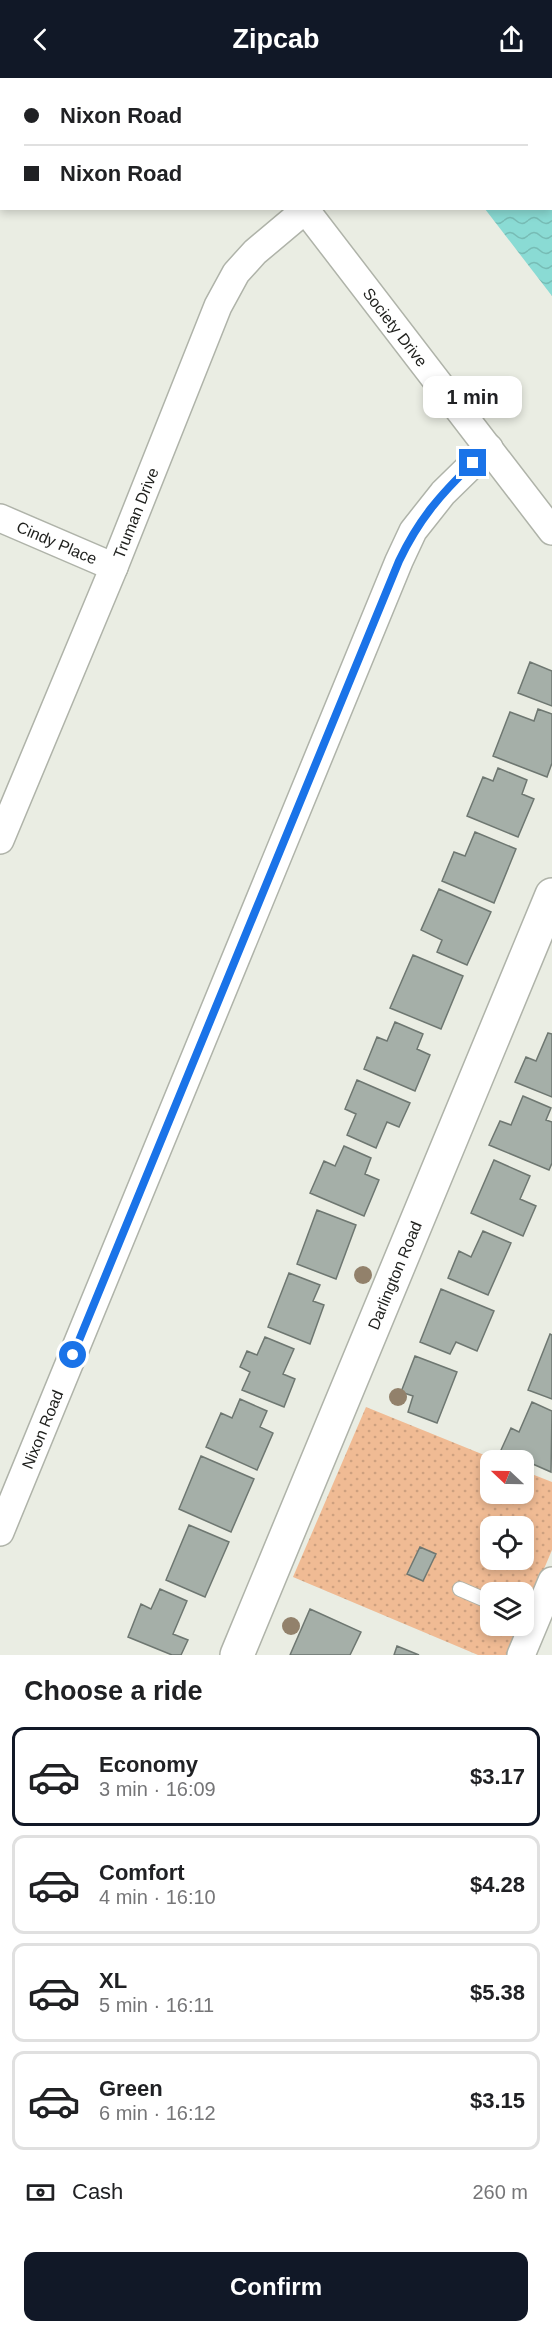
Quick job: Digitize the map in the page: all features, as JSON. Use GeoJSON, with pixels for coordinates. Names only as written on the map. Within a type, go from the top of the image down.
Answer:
{"type":"FeatureCollection","features":[{"type":"Feature","properties":{"kind":"street","name":"Truman Drive"},"geometry":{"type":"LineString","coordinates":[[0,840],[114,567],[218,306],[236,273],[255,252],[303,210]]}},
{"type":"Feature","properties":{"kind":"street","name":"Society Drive"},"geometry":{"type":"LineString","coordinates":[[305,210],[552,531]]}},
{"type":"Feature","properties":{"kind":"street","name":"Nixon Road"},"geometry":{"type":"LineString","coordinates":[[0,1532],[399,561],[414,531],[443,493],[489,448]]}},
{"type":"Feature","properties":{"kind":"street","name":"Cindy Place"},"geometry":{"type":"LineString","coordinates":[[0,518],[114,567]]}},
{"type":"Feature","properties":{"kind":"street","name":"Darlington Road"},"geometry":{"type":"LineString","coordinates":[[237,1655],[552,895]]}},
{"type":"Feature","properties":{"kind":"street"},"geometry":{"type":"LineString","coordinates":[[534,1610],[552,1581]]}},
{"type":"Feature","properties":{"kind":"street"},"geometry":{"type":"LineString","coordinates":[[521,1655],[526,1636]]}},
{"type":"Feature","properties":{"kind":"lane"},"geometry":{"type":"LineString","coordinates":[[460,1589],[480,1598]]}},
{"type":"Feature","properties":{"kind":"shaded area"},"geometry":{"type":"Polygon","coordinates":[[[366,1407],[480,1453],[480,1504],[534,1504],[534,1475],[552,1482],[552,1550],[534,1592],[534,1582],[480,1582],[480,1636],[515,1636],[507,1655],[478,1655],[293,1577],[366,1407]]]}},
{"type":"Feature","properties":{"kind":"water"},"geometry":{"type":"Polygon","coordinates":[[[486,210],[552,210],[552,296],[486,210]]]}},
{"type":"Feature","properties":{"kind":"building"},"geometry":{"type":"Polygon","coordinates":[[[530,662],[552,671],[552,706],[518,693],[530,662]]]}},
{"type":"Feature","properties":{"kind":"building"},"geometry":{"type":"Polygon","coordinates":[[[538,709],[552,714],[552,763],[547,777],[493,756],[510,712],[534,721],[538,709]]]}},
{"type":"Feature","properties":{"kind":"building"},"geometry":{"type":"Polygon","coordinates":[[[498,768],[527,780],[522,794],[534,799],[518,837],[467,816],[483,777],[493,781],[498,768]]]}},
{"type":"Feature","properties":{"kind":"building"},"geometry":{"type":"Polygon","coordinates":[[[475,832],[516,849],[494,903],[442,881],[454,852],[465,856],[475,832]]]}},
{"type":"Feature","properties":{"kind":"building"},"geometry":{"type":"Polygon","coordinates":[[[439,889],[491,912],[467,965],[437,952],[442,940],[421,930],[439,889]]]}},
{"type":"Feature","properties":{"kind":"building"},"geometry":{"type":"Polygon","coordinates":[[[413,955],[463,976],[441,1029],[390,1008],[413,955]]]}},
{"type":"Feature","properties":{"kind":"building"},"geometry":{"type":"Polygon","coordinates":[[[395,1022],[423,1034],[417,1049],[430,1055],[415,1091],[364,1069],[377,1037],[387,1041],[395,1022]]]}},
{"type":"Feature","properties":{"kind":"building"},"geometry":{"type":"Polygon","coordinates":[[[548,1033],[552,1034],[552,1097],[515,1082],[526,1057],[536,1061],[548,1033]]]}},
{"type":"Feature","properties":{"kind":"building"},"geometry":{"type":"Polygon","coordinates":[[[357,1080],[410,1103],[399,1127],[387,1122],[376,1148],[347,1135],[356,1114],[345,1109],[357,1080]]]}},
{"type":"Feature","properties":{"kind":"building"},"geometry":{"type":"Polygon","coordinates":[[[523,1096],[551,1108],[546,1120],[552,1122],[552,1163],[549,1170],[489,1145],[500,1121],[511,1125],[523,1096]]]}},
{"type":"Feature","properties":{"kind":"building"},"geometry":{"type":"Polygon","coordinates":[[[344,1146],[371,1158],[365,1174],[379,1180],[364,1216],[310,1193],[324,1161],[335,1166],[344,1146]]]}},
{"type":"Feature","properties":{"kind":"building"},"geometry":{"type":"Polygon","coordinates":[[[494,1160],[530,1176],[520,1199],[536,1206],[523,1236],[471,1213],[494,1160]]]}},
{"type":"Feature","properties":{"kind":"building"},"geometry":{"type":"Polygon","coordinates":[[[317,1210],[356,1225],[336,1279],[297,1264],[317,1210]]]}},
{"type":"Feature","properties":{"kind":"building"},"geometry":{"type":"Polygon","coordinates":[[[483,1231],[511,1243],[488,1295],[448,1278],[459,1251],[471,1257],[483,1231]]]}},
{"type":"Feature","properties":{"kind":"building"},"geometry":{"type":"Polygon","coordinates":[[[289,1273],[320,1285],[313,1301],[324,1305],[310,1344],[268,1327],[289,1273]]]}},
{"type":"Feature","properties":{"kind":"building"},"geometry":{"type":"Polygon","coordinates":[[[441,1289],[494,1311],[477,1351],[456,1342],[450,1354],[420,1342],[441,1289]]]}},
{"type":"Feature","properties":{"kind":"building"},"geometry":{"type":"Polygon","coordinates":[[[550,1334],[552,1335],[552,1399],[528,1390],[550,1334]]]}},
{"type":"Feature","properties":{"kind":"building"},"geometry":{"type":"Polygon","coordinates":[[[265,1337],[294,1349],[283,1374],[295,1379],[284,1407],[242,1390],[250,1372],[240,1367],[247,1351],[257,1355],[265,1337]]]}},
{"type":"Feature","properties":{"kind":"building"},"geometry":{"type":"Polygon","coordinates":[[[415,1356],[457,1372],[437,1423],[408,1412],[413,1396],[401,1392],[415,1356]]]}},
{"type":"Feature","properties":{"kind":"building"},"geometry":{"type":"Polygon","coordinates":[[[240,1399],[267,1411],[260,1427],[273,1433],[257,1470],[206,1447],[221,1413],[232,1418],[240,1399]]]}},
{"type":"Feature","properties":{"kind":"building"},"geometry":{"type":"Polygon","coordinates":[[[532,1402],[552,1411],[551,1472],[534,1465],[534,1450],[501,1450],[511,1428],[519,1432],[532,1402]]]}},
{"type":"Feature","properties":{"kind":"building"},"geometry":{"type":"Polygon","coordinates":[[[201,1456],[254,1479],[231,1532],[179,1509],[201,1456]]]}},
{"type":"Feature","properties":{"kind":"building"},"geometry":{"type":"Polygon","coordinates":[[[189,1525],[229,1542],[205,1597],[166,1580],[189,1525]]]}},
{"type":"Feature","properties":{"kind":"building"},"geometry":{"type":"Polygon","coordinates":[[[420,1547],[436,1554],[423,1581],[407,1574],[420,1547]]]}},
{"type":"Feature","properties":{"kind":"building"},"geometry":{"type":"Polygon","coordinates":[[[160,1589],[187,1601],[173,1634],[188,1640],[181,1655],[172,1655],[128,1637],[141,1604],[151,1609],[160,1589]]]}},
{"type":"Feature","properties":{"kind":"building"},"geometry":{"type":"Polygon","coordinates":[[[310,1609],[361,1632],[350,1655],[290,1655],[310,1609]]]}},
{"type":"Feature","properties":{"kind":"building"},"geometry":{"type":"Polygon","coordinates":[[[397,1646],[419,1655],[394,1655],[397,1646]]]}},
{"type":"Feature","properties":{"kind":"route"},"geometry":{"type":"LineString","coordinates":[[73,1355],[399,561],[414,531],[443,493],[473,463]]}}]}
